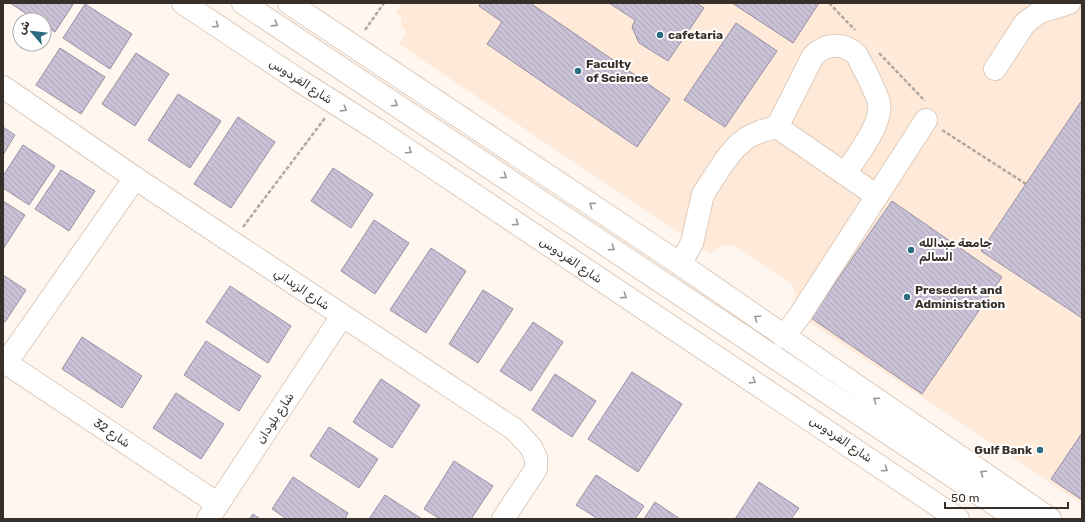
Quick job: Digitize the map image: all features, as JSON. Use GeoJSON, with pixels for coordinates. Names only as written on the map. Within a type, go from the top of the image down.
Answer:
{"type":"FeatureCollection","features":[{"type":"Feature","properties":{"kind":"street","name":"شارع الفردوس"},"geometry":{"type":"LineString","coordinates":[[183,3],[300,81],[376,129],[720,360],[795,408],[958,519]]}},
{"type":"Feature","properties":{"kind":"street"},"geometry":{"type":"LineString","coordinates":[[243,3],[1017,519]]}},
{"type":"Feature","properties":{"kind":"street"},"geometry":{"type":"LineString","coordinates":[[289,3],[680,264],[1050,519]]}},
{"type":"Feature","properties":{"kind":"street"},"geometry":{"type":"LineString","coordinates":[[995,69],[1025,23],[1040,12],[1069,3]]}},
{"type":"Feature","properties":{"kind":"street"},"geometry":{"type":"LineString","coordinates":[[680,264],[692,243],[702,194],[726,159],[736,147],[748,137],[777,127],[814,56],[829,46],[835,45],[853,51],[858,55],[879,103],[879,112],[873,130],[845,174]]}},
{"type":"Feature","properties":{"kind":"street"},"geometry":{"type":"LineString","coordinates":[[300,81],[343,69]]}},
{"type":"Feature","properties":{"kind":"street","name":"شارع الزبداني"},"geometry":{"type":"LineString","coordinates":[[3,87],[135,178],[506,424],[528,443],[536,458],[536,469],[503,519]]}},
{"type":"Feature","properties":{"kind":"street"},"geometry":{"type":"LineString","coordinates":[[369,87],[376,129]]}},
{"type":"Feature","properties":{"kind":"street"},"geometry":{"type":"LineString","coordinates":[[784,337],[800,315],[926,120]]}},
{"type":"Feature","properties":{"kind":"street"},"geometry":{"type":"LineString","coordinates":[[777,127],[877,196]]}},
{"type":"Feature","properties":{"kind":"street","name":"شارع 32"},"geometry":{"type":"LineString","coordinates":[[135,178],[4,362],[213,511]]}},
{"type":"Feature","properties":{"kind":"street","name":"شارع بلودان"},"geometry":{"type":"LineString","coordinates":[[213,511],[342,316]]}},
{"type":"Feature","properties":{"kind":"street"},"geometry":{"type":"LineString","coordinates":[[720,360],[765,350]]}},
{"type":"Feature","properties":{"kind":"street"},"geometry":{"type":"LineString","coordinates":[[785,363],[795,408]]}},
{"type":"Feature","properties":{"kind":"path"},"geometry":{"type":"LineString","coordinates":[[354,46],[384,3]]}},
{"type":"Feature","properties":{"kind":"path"},"geometry":{"type":"LineString","coordinates":[[829,3],[856,30]]}},
{"type":"Feature","properties":{"kind":"path"},"geometry":{"type":"LineString","coordinates":[[878,52],[932,107],[926,120],[1026,184]]}},
{"type":"Feature","properties":{"kind":"path"},"geometry":{"type":"LineString","coordinates":[[232,242],[335,103]]}},
{"type":"Feature","properties":{"kind":"shaded area","name":"جامعة عبدالله السالم"},"geometry":{"type":"Polygon","coordinates":[[[402,3],[1082,3],[1082,504],[791,310],[795,296],[792,284],[733,245],[722,245],[710,254],[399,44],[406,31],[401,28],[401,16],[396,13],[402,3]]]}},
{"type":"Feature","properties":{"kind":"building"},"geometry":{"type":"Polygon","coordinates":[[[10,3],[74,3],[55,32],[52,30],[52,12],[24,12],[10,3]]]}},
{"type":"Feature","properties":{"kind":"building","name":"Faculty of Science"},"geometry":{"type":"Polygon","coordinates":[[[481,3],[530,3],[670,99],[637,147],[487,44],[502,22],[479,6],[481,3]]]}},
{"type":"Feature","properties":{"kind":"building","name":"cafetaria"},"geometry":{"type":"Polygon","coordinates":[[[609,3],[697,3],[704,8],[668,61],[639,43],[632,27],[635,20],[609,3]]]}},
{"type":"Feature","properties":{"kind":"building"},"geometry":{"type":"Polygon","coordinates":[[[732,3],[819,3],[793,43],[732,3]]]}},
{"type":"Feature","properties":{"kind":"building"},"geometry":{"type":"Polygon","coordinates":[[[85,4],[132,34],[110,69],[63,38],[85,4]]]}},
{"type":"Feature","properties":{"kind":"building"},"geometry":{"type":"Polygon","coordinates":[[[736,23],[777,51],[725,127],[684,100],[736,23]]]}},
{"type":"Feature","properties":{"kind":"building"},"geometry":{"type":"Polygon","coordinates":[[[60,48],[105,77],[81,114],[36,85],[60,48]]]}},
{"type":"Feature","properties":{"kind":"building"},"geometry":{"type":"Polygon","coordinates":[[[136,53],[169,74],[135,126],[102,104],[136,53]]]}},
{"type":"Feature","properties":{"kind":"building"},"geometry":{"type":"Polygon","coordinates":[[[178,94],[221,121],[190,168],[148,140],[178,94]]]}},
{"type":"Feature","properties":{"kind":"building"},"geometry":{"type":"Polygon","coordinates":[[[1082,100],[1082,318],[981,251],[1082,100]]]}},
{"type":"Feature","properties":{"kind":"building"},"geometry":{"type":"Polygon","coordinates":[[[238,117],[275,142],[231,208],[194,184],[238,117]]]}},
{"type":"Feature","properties":{"kind":"building"},"geometry":{"type":"Polygon","coordinates":[[[3,127],[15,135],[3,155],[3,127]]]}},
{"type":"Feature","properties":{"kind":"building"},"geometry":{"type":"Polygon","coordinates":[[[23,145],[55,166],[29,205],[3,188],[3,176],[23,145]]]}},
{"type":"Feature","properties":{"kind":"building"},"geometry":{"type":"Polygon","coordinates":[[[333,168],[373,194],[351,228],[311,201],[333,168]]]}},
{"type":"Feature","properties":{"kind":"building"},"geometry":{"type":"Polygon","coordinates":[[[61,170],[95,191],[69,231],[35,209],[61,170]]]}},
{"type":"Feature","properties":{"kind":"building"},"geometry":{"type":"Polygon","coordinates":[[[3,201],[25,215],[3,249],[3,201]]]}},
{"type":"Feature","properties":{"kind":"building","name":"Presedent and Administration"},"geometry":{"type":"Polygon","coordinates":[[[892,201],[1002,277],[922,394],[811,318],[892,201]]]}},
{"type":"Feature","properties":{"kind":"building"},"geometry":{"type":"Polygon","coordinates":[[[374,220],[409,243],[375,294],[341,271],[374,220]]]}},
{"type":"Feature","properties":{"kind":"building"},"geometry":{"type":"Polygon","coordinates":[[[431,248],[466,271],[426,333],[390,310],[431,248]]]}},
{"type":"Feature","properties":{"kind":"building"},"geometry":{"type":"Polygon","coordinates":[[[3,275],[26,290],[5,322],[3,321],[3,275]]]}},
{"type":"Feature","properties":{"kind":"building"},"geometry":{"type":"Polygon","coordinates":[[[230,286],[291,326],[268,363],[206,322],[230,286]]]}},
{"type":"Feature","properties":{"kind":"building"},"geometry":{"type":"Polygon","coordinates":[[[483,290],[513,309],[478,363],[449,344],[483,290]]]}},
{"type":"Feature","properties":{"kind":"building"},"geometry":{"type":"Polygon","coordinates":[[[533,322],[563,342],[531,391],[500,371],[533,322]]]}},
{"type":"Feature","properties":{"kind":"building"},"geometry":{"type":"Polygon","coordinates":[[[82,337],[142,376],[122,408],[62,369],[82,337]]]}},
{"type":"Feature","properties":{"kind":"building"},"geometry":{"type":"Polygon","coordinates":[[[206,341],[261,376],[239,411],[184,375],[206,341]]]}},
{"type":"Feature","properties":{"kind":"building"},"geometry":{"type":"Polygon","coordinates":[[[632,372],[682,404],[638,472],[588,439],[632,372]]]}},
{"type":"Feature","properties":{"kind":"building"},"geometry":{"type":"Polygon","coordinates":[[[555,374],[596,401],[572,437],[532,410],[555,374]]]}},
{"type":"Feature","properties":{"kind":"building"},"geometry":{"type":"Polygon","coordinates":[[[381,379],[420,405],[392,448],[353,422],[381,379]]]}},
{"type":"Feature","properties":{"kind":"building"},"geometry":{"type":"Polygon","coordinates":[[[176,393],[224,424],[201,459],[153,428],[176,393]]]}},
{"type":"Feature","properties":{"kind":"building"},"geometry":{"type":"Polygon","coordinates":[[[329,427],[378,459],[359,488],[310,456],[329,427]]]}},
{"type":"Feature","properties":{"kind":"building"},"geometry":{"type":"Polygon","coordinates":[[[1082,433],[1082,500],[1051,479],[1082,433]]]}},
{"type":"Feature","properties":{"kind":"building"},"geometry":{"type":"Polygon","coordinates":[[[454,461],[493,486],[471,519],[440,519],[424,509],[454,461]]]}},
{"type":"Feature","properties":{"kind":"building"},"geometry":{"type":"Polygon","coordinates":[[[596,475],[644,506],[635,519],[598,519],[576,505],[596,475]]]}},
{"type":"Feature","properties":{"kind":"building"},"geometry":{"type":"Polygon","coordinates":[[[293,477],[348,513],[345,519],[287,519],[272,509],[293,477]]]}},
{"type":"Feature","properties":{"kind":"building"},"geometry":{"type":"Polygon","coordinates":[[[759,482],[799,508],[791,519],[735,519],[759,482]]]}},
{"type":"Feature","properties":{"kind":"building"},"geometry":{"type":"Polygon","coordinates":[[[385,495],[422,519],[369,519],[385,495]]]}},
{"type":"Feature","properties":{"kind":"building"},"geometry":{"type":"Polygon","coordinates":[[[655,502],[680,519],[644,519],[655,502]]]}},
{"type":"Feature","properties":{"kind":"building"},"geometry":{"type":"Polygon","coordinates":[[[253,514],[260,519],[249,519],[253,514]]]}},
{"type":"Feature","properties":{"kind":"place","name":"cafetaria"},"geometry":{"type":"Point","coordinates":[660,35]}},
{"type":"Feature","properties":{"kind":"place","name":"Faculty of Science"},"geometry":{"type":"Point","coordinates":[578,71]}},
{"type":"Feature","properties":{"kind":"place","name":"جامعة عبدالله السالم"},"geometry":{"type":"Point","coordinates":[911,250]}},
{"type":"Feature","properties":{"kind":"place","name":"Presedent and Administration"},"geometry":{"type":"Point","coordinates":[907,297]}},
{"type":"Feature","properties":{"kind":"place","name":"Gulf Bank"},"geometry":{"type":"Point","coordinates":[1040,450]}}]}
